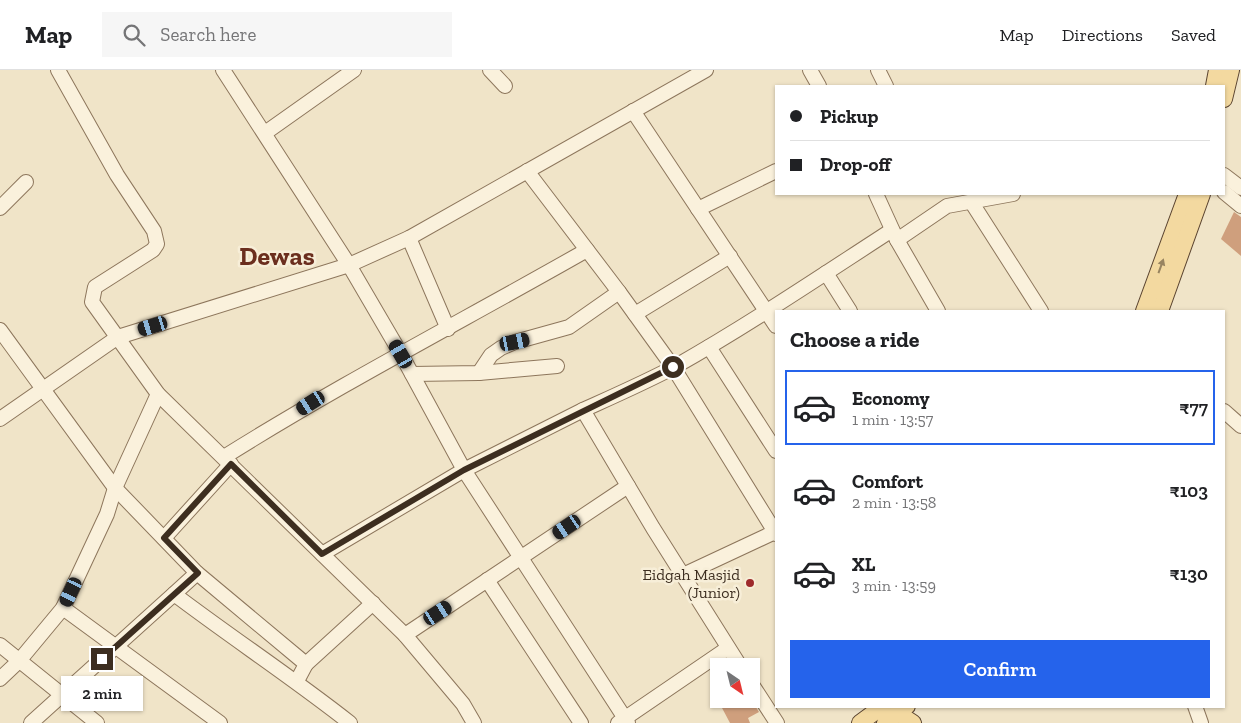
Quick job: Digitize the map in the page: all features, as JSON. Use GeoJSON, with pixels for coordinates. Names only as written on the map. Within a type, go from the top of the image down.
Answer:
{"type":"FeatureCollection","features":[{"type":"Feature","properties":{"kind":"main road"},"geometry":{"type":"LineString","coordinates":[[1144,310],[1187,195]]}},
{"type":"Feature","properties":{"kind":"main road"},"geometry":{"type":"LineString","coordinates":[[1160,310],[1202,195]]}},
{"type":"Feature","properties":{"kind":"main road"},"geometry":{"type":"LineString","coordinates":[[868,721],[892,711],[913,723]]}},
{"type":"Feature","properties":{"kind":"street"},"geometry":{"type":"LineString","coordinates":[[58,70],[117,175],[154,231],[157,244],[153,250],[95,287],[92,292],[92,302],[158,394],[405,634],[463,704],[474,723]]}},
{"type":"Feature","properties":{"kind":"street"},"geometry":{"type":"LineString","coordinates":[[223,70],[349,265],[401,354],[464,470],[624,721],[728,648]]}},
{"type":"Feature","properties":{"kind":"street"},"geometry":{"type":"LineString","coordinates":[[265,133],[354,70]]}},
{"type":"Feature","properties":{"kind":"street"},"geometry":{"type":"LineString","coordinates":[[490,70],[505,86]]}},
{"type":"Feature","properties":{"kind":"street"},"geometry":{"type":"LineString","coordinates":[[0,419],[42,388],[118,338],[349,265],[409,238],[706,70]]}},
{"type":"Feature","properties":{"kind":"street"},"geometry":{"type":"LineString","coordinates":[[810,70],[818,85]]}},
{"type":"Feature","properties":{"kind":"street"},"geometry":{"type":"LineString","coordinates":[[878,70],[886,85]]}},
{"type":"Feature","properties":{"kind":"street"},"geometry":{"type":"LineString","coordinates":[[633,111],[775,324]]}},
{"type":"Feature","properties":{"kind":"street"},"geometry":{"type":"LineString","coordinates":[[527,171],[673,367],[775,533],[683,575]]}},
{"type":"Feature","properties":{"kind":"street"},"geometry":{"type":"LineString","coordinates":[[698,209],[775,171]]}},
{"type":"Feature","properties":{"kind":"street"},"geometry":{"type":"LineString","coordinates":[[1225,176],[1241,188]]}},
{"type":"Feature","properties":{"kind":"street"},"geometry":{"type":"LineString","coordinates":[[0,208],[26,182]]}},
{"type":"Feature","properties":{"kind":"street"},"geometry":{"type":"LineString","coordinates":[[1225,193],[1241,206]]}},
{"type":"Feature","properties":{"kind":"street"},"geometry":{"type":"LineString","coordinates":[[876,195],[895,235],[937,310]]}},
{"type":"Feature","properties":{"kind":"street"},"geometry":{"type":"LineString","coordinates":[[322,554],[464,470],[673,367],[709,347],[826,273],[895,235],[945,200],[972,203],[1008,195]]}},
{"type":"Feature","properties":{"kind":"street"},"geometry":{"type":"LineString","coordinates":[[972,203],[1040,310]]}},
{"type":"Feature","properties":{"kind":"street"},"geometry":{"type":"LineString","coordinates":[[409,238],[448,329]]}},
{"type":"Feature","properties":{"kind":"street"},"geometry":{"type":"LineString","coordinates":[[164,538],[227,460],[311,403],[448,329],[587,250]]}},
{"type":"Feature","properties":{"kind":"street"},"geometry":{"type":"LineString","coordinates":[[635,314],[730,256]]}},
{"type":"Feature","properties":{"kind":"street"},"geometry":{"type":"LineString","coordinates":[[826,273],[849,310]]}},
{"type":"Feature","properties":{"kind":"street"},"geometry":{"type":"LineString","coordinates":[[479,373],[491,355],[501,348],[515,342],[569,327],[619,292]]}},
{"type":"Feature","properties":{"kind":"street"},"geometry":{"type":"LineString","coordinates":[[0,330],[115,488],[198,573],[306,664]]}},
{"type":"Feature","properties":{"kind":"street"},"geometry":{"type":"LineString","coordinates":[[709,347],[775,449]]}},
{"type":"Feature","properties":{"kind":"street"},"geometry":{"type":"LineString","coordinates":[[412,374],[479,373],[557,366]]}},
{"type":"Feature","properties":{"kind":"street"},"geometry":{"type":"LineString","coordinates":[[0,679],[19,661],[63,608],[107,514],[115,488],[158,394]]}},
{"type":"Feature","properties":{"kind":"street"},"geometry":{"type":"LineString","coordinates":[[583,410],[735,658]]}},
{"type":"Feature","properties":{"kind":"street"},"geometry":{"type":"LineString","coordinates":[[1225,412],[1241,426]]}},
{"type":"Feature","properties":{"kind":"street"},"geometry":{"type":"LineString","coordinates":[[405,634],[628,486]]}},
{"type":"Feature","properties":{"kind":"street"},"geometry":{"type":"LineString","coordinates":[[31,723],[198,573]]}},
{"type":"Feature","properties":{"kind":"street"},"geometry":{"type":"LineString","coordinates":[[487,580],[581,723]]}},
{"type":"Feature","properties":{"kind":"street"},"geometry":{"type":"LineString","coordinates":[[174,594],[227,634],[297,681],[350,723]]}},
{"type":"Feature","properties":{"kind":"street"},"geometry":{"type":"LineString","coordinates":[[297,681],[306,664],[373,603]]}},
{"type":"Feature","properties":{"kind":"street"},"geometry":{"type":"LineString","coordinates":[[63,608],[220,723]]}},
{"type":"Feature","properties":{"kind":"street"},"geometry":{"type":"LineString","coordinates":[[0,645],[97,723]]}},
{"type":"Feature","properties":{"kind":"street"},"geometry":{"type":"LineString","coordinates":[[760,697],[777,723]]}},
{"type":"Feature","properties":{"kind":"street"},"geometry":{"type":"LineString","coordinates":[[1197,708],[1201,723]]}},
{"type":"Feature","properties":{"kind":"building"},"geometry":{"type":"Polygon","coordinates":[[[1234,212],[1241,217],[1241,256],[1221,239],[1234,212]]]}},
{"type":"Feature","properties":{"kind":"building"},"geometry":{"type":"Polygon","coordinates":[[[722,708],[757,708],[759,712],[748,718],[750,723],[730,723],[722,708]]]}},
{"type":"Feature","properties":{"kind":"place","name":"Eidgah Masjid (Junior)"},"geometry":{"type":"Point","coordinates":[750,583]}},
{"type":"Feature","properties":{"kind":"district","name":"Dewas"},"geometry":{"type":"Point","coordinates":[277,256]}},
{"type":"Feature","properties":{"kind":"route"},"geometry":{"type":"LineString","coordinates":[[102,659],[198,573],[164,538],[231,464],[322,554],[464,470],[673,367]]}}]}
